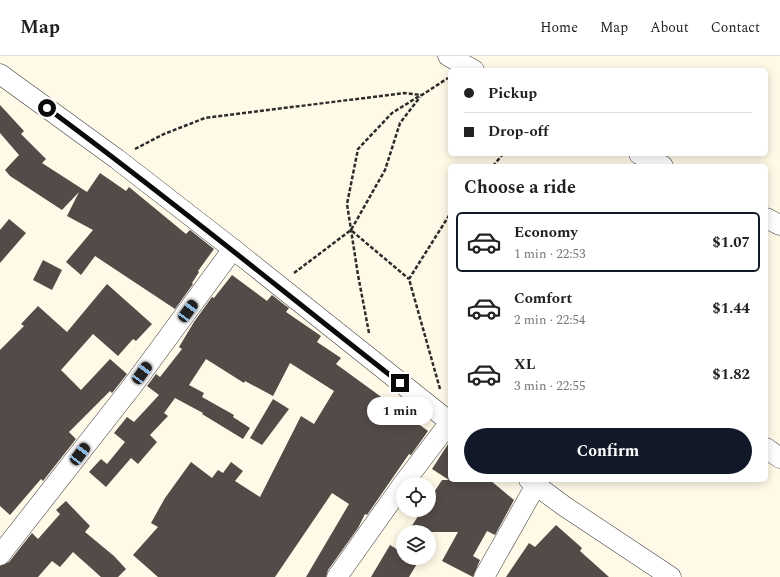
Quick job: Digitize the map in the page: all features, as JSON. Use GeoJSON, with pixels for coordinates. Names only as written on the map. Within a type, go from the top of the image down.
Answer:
{"type":"FeatureCollection","features":[{"type":"Feature","properties":{"kind":"street"},"geometry":{"type":"LineString","coordinates":[[448,56],[470,68]]}},
{"type":"Feature","properties":{"kind":"street"},"geometry":{"type":"LineString","coordinates":[[0,74],[117,159],[233,249],[448,420]]}},
{"type":"Feature","properties":{"kind":"street"},"geometry":{"type":"LineString","coordinates":[[644,156],[659,164]]}},
{"type":"Feature","properties":{"kind":"street"},"geometry":{"type":"LineString","coordinates":[[768,219],[780,225]]}},
{"type":"Feature","properties":{"kind":"street"},"geometry":{"type":"LineString","coordinates":[[0,555],[119,404],[233,249]]}},
{"type":"Feature","properties":{"kind":"street"},"geometry":{"type":"LineString","coordinates":[[408,477],[448,425]]}},
{"type":"Feature","properties":{"kind":"street"},"geometry":{"type":"LineString","coordinates":[[768,449],[780,458]]}},
{"type":"Feature","properties":{"kind":"street"},"geometry":{"type":"LineString","coordinates":[[484,577],[532,482],[671,577]]}},
{"type":"Feature","properties":{"kind":"street"},"geometry":{"type":"LineString","coordinates":[[337,577],[396,494]]}},
{"type":"Feature","properties":{"kind":"path"},"geometry":{"type":"LineString","coordinates":[[369,334],[358,275],[348,204],[358,149],[392,113],[448,77]]}},
{"type":"Feature","properties":{"kind":"path"},"geometry":{"type":"LineString","coordinates":[[117,159],[164,134],[205,118],[396,93],[422,95]]}},
{"type":"Feature","properties":{"kind":"path"},"geometry":{"type":"LineString","coordinates":[[277,284],[315,259],[351,230],[385,170],[400,123],[422,95]]}},
{"type":"Feature","properties":{"kind":"path"},"geometry":{"type":"LineString","coordinates":[[495,164],[501,156]]}},
{"type":"Feature","properties":{"kind":"path"},"geometry":{"type":"LineString","coordinates":[[408,279],[448,217]]}},
{"type":"Feature","properties":{"kind":"path"},"geometry":{"type":"LineString","coordinates":[[351,230],[408,279],[440,391]]}},
{"type":"Feature","properties":{"kind":"building"},"geometry":{"type":"Polygon","coordinates":[[[0,105],[24,131],[21,134],[46,159],[42,163],[87,192],[100,173],[126,191],[129,187],[186,234],[190,230],[214,249],[198,271],[199,272],[192,283],[193,284],[175,309],[95,256],[81,275],[66,262],[93,230],[67,216],[79,192],[62,210],[10,176],[5,170],[19,155],[0,133],[0,105]]]}},
{"type":"Feature","properties":{"kind":"building"},"geometry":{"type":"Polygon","coordinates":[[[9,219],[26,233],[0,263],[0,230],[9,219]]]}},
{"type":"Feature","properties":{"kind":"building"},"geometry":{"type":"Polygon","coordinates":[[[43,260],[62,270],[52,290],[33,280],[43,260]]]}},
{"type":"Feature","properties":{"kind":"building"},"geometry":{"type":"Polygon","coordinates":[[[232,275],[267,301],[272,295],[289,308],[286,312],[321,336],[317,342],[341,358],[336,364],[428,431],[411,455],[409,454],[367,515],[365,514],[358,528],[328,570],[326,577],[306,577],[349,504],[332,493],[275,577],[158,577],[133,555],[158,527],[151,523],[165,498],[191,462],[212,478],[218,470],[223,473],[231,462],[243,471],[235,481],[260,497],[301,416],[314,424],[334,391],[290,363],[273,396],[245,381],[244,383],[206,359],[189,385],[204,393],[202,397],[234,415],[233,417],[250,428],[243,439],[202,414],[203,413],[175,398],[164,413],[168,416],[150,435],[157,442],[138,464],[131,458],[106,487],[89,472],[101,459],[107,464],[125,442],[114,433],[127,417],[134,422],[159,395],[147,386],[156,374],[160,377],[182,349],[179,347],[194,322],[212,297],[214,298],[232,275]]]}},
{"type":"Feature","properties":{"kind":"building"},"geometry":{"type":"Polygon","coordinates":[[[107,284],[152,324],[136,341],[133,339],[118,356],[93,334],[61,370],[81,390],[110,359],[127,374],[112,393],[110,391],[69,432],[76,439],[43,481],[41,479],[10,515],[0,506],[0,350],[24,326],[21,324],[38,306],[67,332],[107,284]]]}},
{"type":"Feature","properties":{"kind":"building"},"geometry":{"type":"Polygon","coordinates":[[[273,399],[289,409],[262,445],[250,438],[273,399]]]}},
{"type":"Feature","properties":{"kind":"building"},"geometry":{"type":"Polygon","coordinates":[[[448,444],[448,479],[432,469],[448,444]]]}},
{"type":"Feature","properties":{"kind":"building"},"geometry":{"type":"Polygon","coordinates":[[[442,480],[448,480],[448,482],[492,482],[514,500],[495,535],[487,531],[473,556],[480,560],[473,577],[442,561],[458,532],[436,532],[436,525],[412,525],[418,517],[436,517],[436,489],[442,480]]]}},
{"type":"Feature","properties":{"kind":"building"},"geometry":{"type":"Polygon","coordinates":[[[66,501],[90,526],[85,532],[114,556],[126,569],[118,577],[101,577],[73,552],[60,567],[52,561],[38,577],[0,577],[0,566],[9,562],[32,533],[38,539],[60,514],[56,510],[66,501]]]}},
{"type":"Feature","properties":{"kind":"building"},"geometry":{"type":"Polygon","coordinates":[[[556,525],[582,548],[580,551],[609,577],[506,577],[529,543],[535,547],[556,525]]]}},
{"type":"Feature","properties":{"kind":"building"},"geometry":{"type":"Polygon","coordinates":[[[390,545],[396,549],[396,565],[416,565],[409,577],[371,577],[390,545]]]}},
{"type":"Feature","properties":{"kind":"route"},"geometry":{"type":"LineString","coordinates":[[47,108],[117,159],[233,249],[400,383]]}}]}
